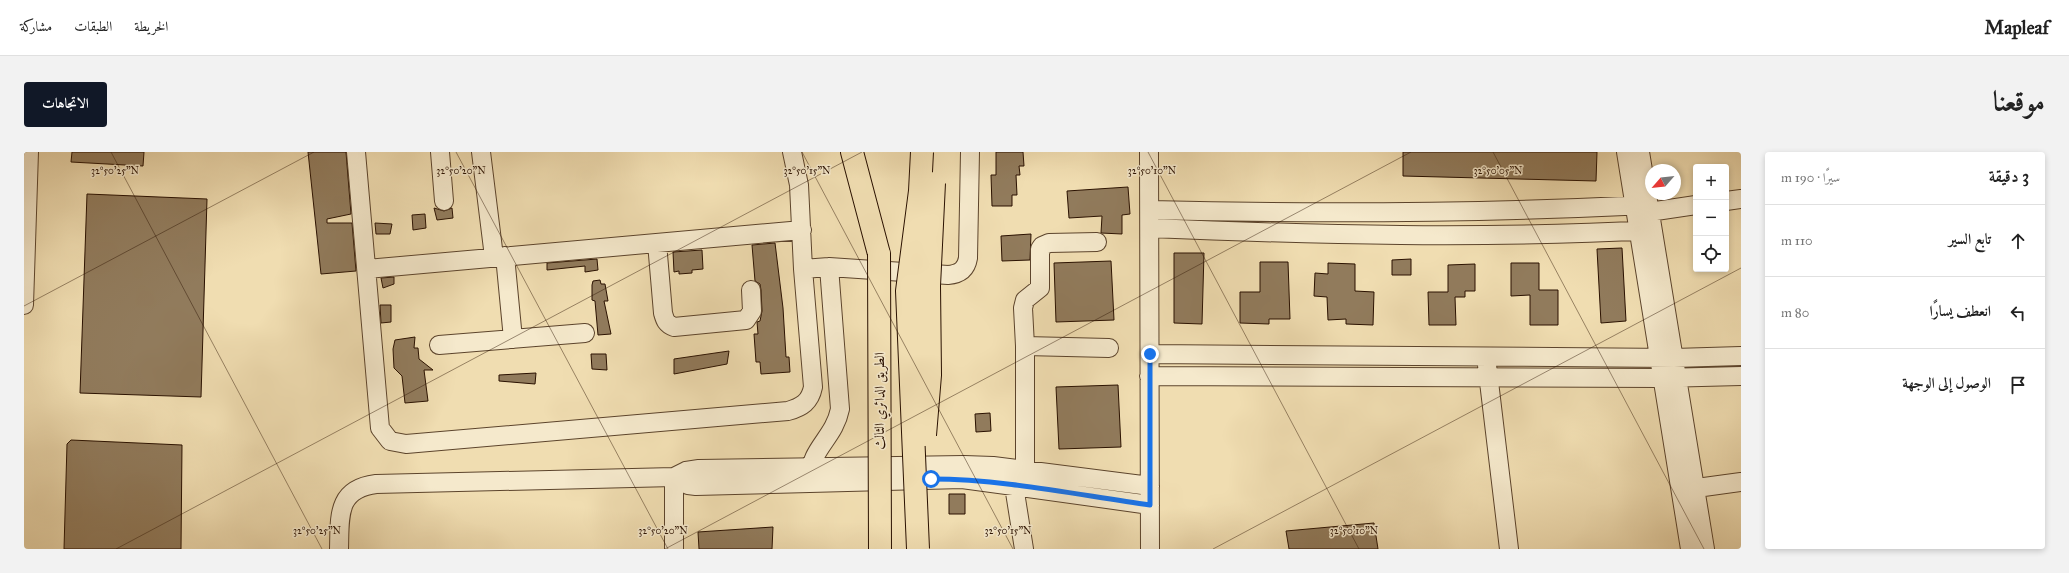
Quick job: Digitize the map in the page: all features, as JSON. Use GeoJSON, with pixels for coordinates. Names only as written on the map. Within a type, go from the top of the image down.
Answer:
{"type":"FeatureCollection","features":[{"type":"Feature","properties":{"kind":"highway","name":"الطريق الدائري الثالث"},"geometry":{"type":"LineString","coordinates":[[852,152],[862,183],[879,254],[880,549]]}},
{"type":"Feature","properties":{"kind":"highway"},"geometry":{"type":"LineString","coordinates":[[918,549],[918,517],[907,291],[920,192],[922,152]]}},
{"type":"Feature","properties":{"kind":"highway"},"geometry":{"type":"LineString","coordinates":[[918,517],[930,375],[929,286],[935,152]]}},
{"type":"Feature","properties":{"kind":"street"},"geometry":{"type":"LineString","coordinates":[[24,305],[29,152]]}},
{"type":"Feature","properties":{"kind":"street"},"geometry":{"type":"LineString","coordinates":[[356,152],[380,428],[390,441],[406,444],[788,411],[801,407],[812,395],[814,387],[803,269],[802,230],[798,185],[792,152]]}},
{"type":"Feature","properties":{"kind":"street"},"geometry":{"type":"LineString","coordinates":[[440,152],[444,201]]}},
{"type":"Feature","properties":{"kind":"street"},"geometry":{"type":"LineString","coordinates":[[481,152],[513,339]]}},
{"type":"Feature","properties":{"kind":"street"},"geometry":{"type":"LineString","coordinates":[[803,269],[829,268],[948,275],[962,271],[967,265],[968,258],[970,152]]}},
{"type":"Feature","properties":{"kind":"street"},"geometry":{"type":"LineString","coordinates":[[1149,152],[1150,549]]}},
{"type":"Feature","properties":{"kind":"street"},"geometry":{"type":"LineString","coordinates":[[1626,152],[1644,208]]}},
{"type":"Feature","properties":{"kind":"street"},"geometry":{"type":"LineString","coordinates":[[1640,152],[1645,231],[1687,489],[1690,549]]}},
{"type":"Feature","properties":{"kind":"street"},"geometry":{"type":"LineString","coordinates":[[1729,201],[1741,199]]}},
{"type":"Feature","properties":{"kind":"street"},"geometry":{"type":"LineString","coordinates":[[1150,210],[1275,213],[1644,208],[1693,205]]}},
{"type":"Feature","properties":{"kind":"street"},"geometry":{"type":"LineString","coordinates":[[1150,228],[1274,234],[1387,235],[1516,235],[1645,231]]}},
{"type":"Feature","properties":{"kind":"street"},"geometry":{"type":"LineString","coordinates":[[367,270],[657,242],[802,230]]}},
{"type":"Feature","properties":{"kind":"street"},"geometry":{"type":"LineString","coordinates":[[657,242],[663,313],[666,323],[670,326],[746,320],[752,311],[751,290]]}},
{"type":"Feature","properties":{"kind":"street"},"geometry":{"type":"LineString","coordinates":[[1024,470],[1025,346],[1023,304],[1040,288],[1039,253],[1042,246],[1049,243],[1097,242]]}},
{"type":"Feature","properties":{"kind":"street"},"geometry":{"type":"LineString","coordinates":[[810,475],[816,452],[833,431],[840,409],[829,268]]}},
{"type":"Feature","properties":{"kind":"street"},"geometry":{"type":"LineString","coordinates":[[439,345],[585,333]]}},
{"type":"Feature","properties":{"kind":"street"},"geometry":{"type":"LineString","coordinates":[[1025,346],[1110,348]]}},
{"type":"Feature","properties":{"kind":"street"},"geometry":{"type":"LineString","coordinates":[[1150,354],[1666,358],[1741,356]]}},
{"type":"Feature","properties":{"kind":"street"},"geometry":{"type":"LineString","coordinates":[[1486,357],[1509,549]]}},
{"type":"Feature","properties":{"kind":"street"},"geometry":{"type":"LineString","coordinates":[[1149,376],[1669,378],[1741,376]]}},
{"type":"Feature","properties":{"kind":"street"},"geometry":{"type":"LineString","coordinates":[[810,475],[964,465],[1024,470],[1150,486]]}},
{"type":"Feature","properties":{"kind":"street"},"geometry":{"type":"LineString","coordinates":[[339,549],[342,504],[350,493],[362,486],[674,477],[686,471],[699,469],[810,475],[962,479],[1150,505]]}},
{"type":"Feature","properties":{"kind":"street"},"geometry":{"type":"LineString","coordinates":[[674,477],[674,549]]}},
{"type":"Feature","properties":{"kind":"street"},"geometry":{"type":"LineString","coordinates":[[1687,489],[1741,482]]}},
{"type":"Feature","properties":{"kind":"street"},"geometry":{"type":"LineString","coordinates":[[1014,486],[1024,549]]}},
{"type":"Feature","properties":{"kind":"street"},"geometry":{"type":"LineString","coordinates":[[1687,489],[1705,549]]}},
{"type":"Feature","properties":{"kind":"building"},"geometry":{"type":"Polygon","coordinates":[[[72,152],[144,152],[143,166],[71,162],[72,152]]]}},
{"type":"Feature","properties":{"kind":"building"},"geometry":{"type":"Polygon","coordinates":[[[308,152],[346,152],[351,214],[327,219],[327,223],[352,223],[356,271],[321,274],[308,152]]]}},
{"type":"Feature","properties":{"kind":"building"},"geometry":{"type":"Polygon","coordinates":[[[996,152],[1023,152],[1024,166],[1019,166],[1020,175],[1016,175],[1017,195],[1012,195],[1012,206],[992,206],[991,175],[996,175],[996,152]]]}},
{"type":"Feature","properties":{"kind":"building"},"geometry":{"type":"Polygon","coordinates":[[[1403,152],[1597,152],[1596,181],[1403,176],[1403,152]]]}},
{"type":"Feature","properties":{"kind":"building"},"geometry":{"type":"Polygon","coordinates":[[[1128,187],[1130,214],[1122,215],[1122,234],[1101,233],[1102,216],[1069,218],[1067,191],[1128,187]]]}},
{"type":"Feature","properties":{"kind":"building"},"geometry":{"type":"Polygon","coordinates":[[[87,194],[207,199],[201,397],[80,393],[87,194]]]}},
{"type":"Feature","properties":{"kind":"building"},"geometry":{"type":"Polygon","coordinates":[[[434,208],[444,211],[452,208],[453,218],[437,220],[434,208]]]}},
{"type":"Feature","properties":{"kind":"building"},"geometry":{"type":"Polygon","coordinates":[[[425,214],[426,228],[413,230],[412,215],[425,214]]]}},
{"type":"Feature","properties":{"kind":"building"},"geometry":{"type":"Polygon","coordinates":[[[375,223],[392,224],[390,234],[376,234],[375,223]]]}},
{"type":"Feature","properties":{"kind":"building"},"geometry":{"type":"Polygon","coordinates":[[[1031,234],[1030,260],[1002,261],[1001,236],[1031,234]]]}},
{"type":"Feature","properties":{"kind":"building"},"geometry":{"type":"Polygon","coordinates":[[[775,243],[783,308],[786,357],[789,357],[790,372],[761,374],[760,362],[756,362],[754,334],[758,334],[757,322],[760,321],[762,311],[761,290],[760,284],[755,281],[752,245],[775,243]]]}},
{"type":"Feature","properties":{"kind":"building"},"geometry":{"type":"Polygon","coordinates":[[[1622,248],[1626,321],[1601,323],[1597,249],[1622,248]]]}},
{"type":"Feature","properties":{"kind":"building"},"geometry":{"type":"Polygon","coordinates":[[[702,250],[703,269],[692,270],[692,273],[679,274],[679,271],[674,272],[673,252],[702,250]]]}},
{"type":"Feature","properties":{"kind":"building"},"geometry":{"type":"Polygon","coordinates":[[[1174,253],[1204,253],[1202,324],[1174,323],[1174,253]]]}},
{"type":"Feature","properties":{"kind":"building"},"geometry":{"type":"Polygon","coordinates":[[[597,259],[598,270],[585,272],[585,266],[547,270],[547,263],[597,259]]]}},
{"type":"Feature","properties":{"kind":"building"},"geometry":{"type":"Polygon","coordinates":[[[1411,259],[1411,275],[1392,275],[1392,260],[1411,259]]]}},
{"type":"Feature","properties":{"kind":"building"},"geometry":{"type":"Polygon","coordinates":[[[1111,261],[1114,320],[1056,322],[1054,263],[1111,261]]]}},
{"type":"Feature","properties":{"kind":"building"},"geometry":{"type":"Polygon","coordinates":[[[1260,262],[1288,262],[1290,319],[1269,319],[1269,324],[1240,323],[1240,292],[1260,292],[1260,262]]]}},
{"type":"Feature","properties":{"kind":"building"},"geometry":{"type":"Polygon","coordinates":[[[1328,263],[1355,264],[1355,291],[1374,292],[1373,325],[1346,324],[1346,319],[1328,320],[1327,297],[1314,296],[1315,273],[1328,274],[1328,263]]]}},
{"type":"Feature","properties":{"kind":"building"},"geometry":{"type":"Polygon","coordinates":[[[1511,263],[1539,263],[1539,290],[1558,290],[1558,325],[1530,325],[1530,295],[1511,296],[1511,263]]]}},
{"type":"Feature","properties":{"kind":"building"},"geometry":{"type":"Polygon","coordinates":[[[1475,264],[1475,291],[1465,291],[1465,297],[1455,297],[1456,325],[1429,325],[1428,292],[1448,292],[1448,265],[1475,264]]]}},
{"type":"Feature","properties":{"kind":"building"},"geometry":{"type":"Polygon","coordinates":[[[394,277],[394,284],[383,288],[381,278],[394,277]]]}},
{"type":"Feature","properties":{"kind":"building"},"geometry":{"type":"Polygon","coordinates":[[[600,280],[601,284],[605,284],[608,301],[604,301],[611,334],[598,335],[595,301],[592,300],[592,285],[593,281],[600,280]]]}},
{"type":"Feature","properties":{"kind":"building"},"geometry":{"type":"Polygon","coordinates":[[[380,305],[391,305],[391,322],[381,323],[380,305]]]}},
{"type":"Feature","properties":{"kind":"building"},"geometry":{"type":"Polygon","coordinates":[[[415,337],[414,348],[418,348],[419,359],[433,370],[424,370],[428,401],[405,403],[402,376],[394,368],[393,349],[395,340],[415,337]]]}},
{"type":"Feature","properties":{"kind":"building"},"geometry":{"type":"Polygon","coordinates":[[[729,351],[727,364],[674,374],[674,359],[729,351]]]}},
{"type":"Feature","properties":{"kind":"building"},"geometry":{"type":"Polygon","coordinates":[[[591,354],[606,354],[607,370],[592,369],[591,354]]]}},
{"type":"Feature","properties":{"kind":"building"},"geometry":{"type":"Polygon","coordinates":[[[536,373],[535,384],[499,381],[499,375],[536,373]]]}},
{"type":"Feature","properties":{"kind":"building"},"geometry":{"type":"Polygon","coordinates":[[[1118,385],[1121,447],[1059,449],[1056,387],[1118,385]]]}},
{"type":"Feature","properties":{"kind":"building"},"geometry":{"type":"Polygon","coordinates":[[[990,413],[991,431],[976,432],[975,414],[990,413]]]}},
{"type":"Feature","properties":{"kind":"building"},"geometry":{"type":"Polygon","coordinates":[[[71,440],[182,445],[181,549],[64,549],[67,444],[71,440]]]}},
{"type":"Feature","properties":{"kind":"building"},"geometry":{"type":"Polygon","coordinates":[[[949,494],[965,494],[965,514],[949,514],[949,494]]]}},
{"type":"Feature","properties":{"kind":"building"},"geometry":{"type":"Polygon","coordinates":[[[1374,523],[1378,549],[1289,549],[1286,531],[1374,523]]]}},
{"type":"Feature","properties":{"kind":"building"},"geometry":{"type":"Polygon","coordinates":[[[773,527],[772,549],[699,549],[698,532],[773,527]]]}},
{"type":"Feature","properties":{"kind":"route"},"geometry":{"type":"LineString","coordinates":[[931,479],[962,479],[990,482],[1150,505],[1150,354]]}}]}
